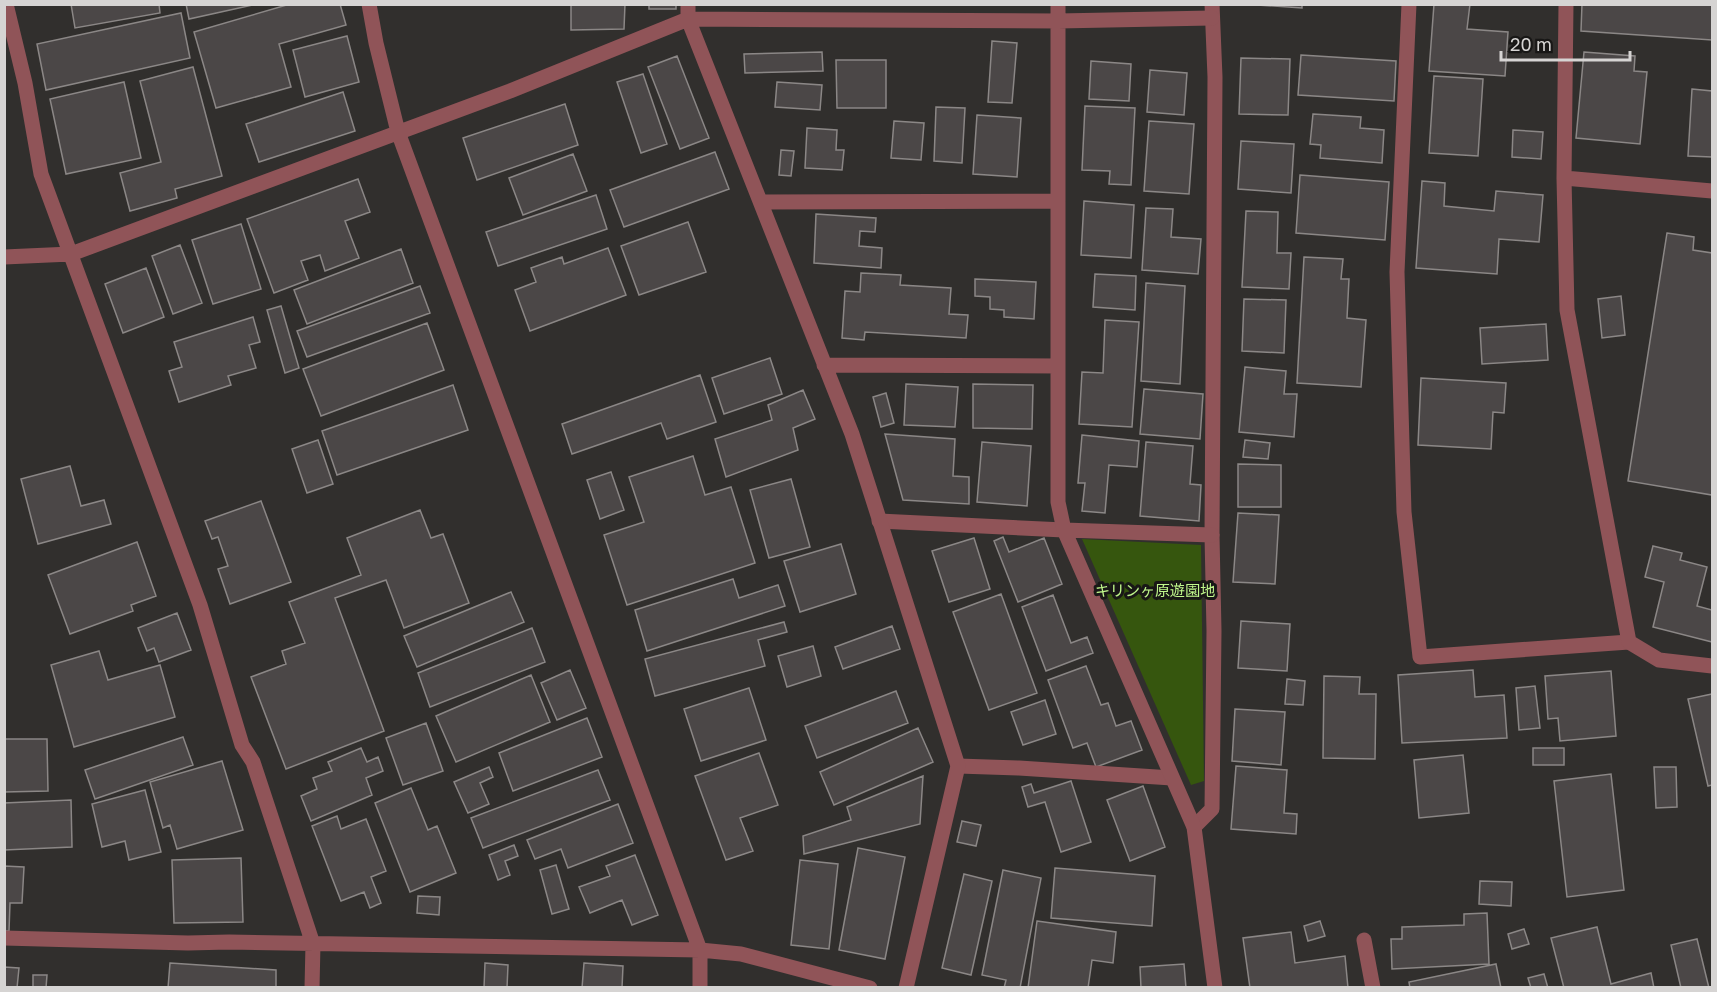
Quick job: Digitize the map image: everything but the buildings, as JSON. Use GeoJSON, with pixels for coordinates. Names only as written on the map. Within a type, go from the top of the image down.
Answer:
{"type":"FeatureCollection","features":[{"type":"Feature","properties":{"kind":"street"},"geometry":{"type":"LineString","coordinates":[[6,4],[25,83],[41,174],[200,606],[242,745],[253,762],[313,944],[312,987]]}},
{"type":"Feature","properties":{"kind":"street"},"geometry":{"type":"LineString","coordinates":[[369,4],[398,132],[700,950],[700,987]]}},
{"type":"Feature","properties":{"kind":"street"},"geometry":{"type":"LineString","coordinates":[[1058,4],[1058,502],[1064,530],[1194,827],[1215,987]]}},
{"type":"Feature","properties":{"kind":"street"},"geometry":{"type":"LineString","coordinates":[[1409,4],[1398,272],[1404,512],[1420,657],[1629,642],[1659,660],[1713,666]]}},
{"type":"Feature","properties":{"kind":"street"},"geometry":{"type":"LineString","coordinates":[[1566,4],[1564,178],[1567,310],[1629,642]]}},
{"type":"Feature","properties":{"kind":"street"},"geometry":{"type":"LineString","coordinates":[[4,257],[71,254],[510,91],[688,12],[1058,21],[1212,11],[1215,88],[1212,809],[1194,827]]}},
{"type":"Feature","properties":{"kind":"street"},"geometry":{"type":"LineString","coordinates":[[688,12],[852,434],[958,766],[906,987]]}},
{"type":"Feature","properties":{"kind":"street"},"geometry":{"type":"LineString","coordinates":[[1564,178],[1713,191]]}},
{"type":"Feature","properties":{"kind":"street"},"geometry":{"type":"LineString","coordinates":[[761,202],[1058,201]]}},
{"type":"Feature","properties":{"kind":"street"},"geometry":{"type":"LineString","coordinates":[[824,365],[1058,366]]}},
{"type":"Feature","properties":{"kind":"street"},"geometry":{"type":"LineString","coordinates":[[879,521],[1212,535]]}},
{"type":"Feature","properties":{"kind":"street"},"geometry":{"type":"LineString","coordinates":[[958,766],[1172,778]]}},
{"type":"Feature","properties":{"kind":"street"},"geometry":{"type":"LineString","coordinates":[[4,938],[188,943],[700,950],[741,954],[870,987]]}},
{"type":"Feature","properties":{"kind":"street"},"geometry":{"type":"LineString","coordinates":[[1364,940],[1373,987]]}},
{"type":"Feature","properties":{"kind":"green space","name":"キリンヶ原遊園地"},"geometry":{"type":"Polygon","coordinates":[[[1082,539],[1201,545],[1204,781],[1191,785],[1082,539]]]}}]}
